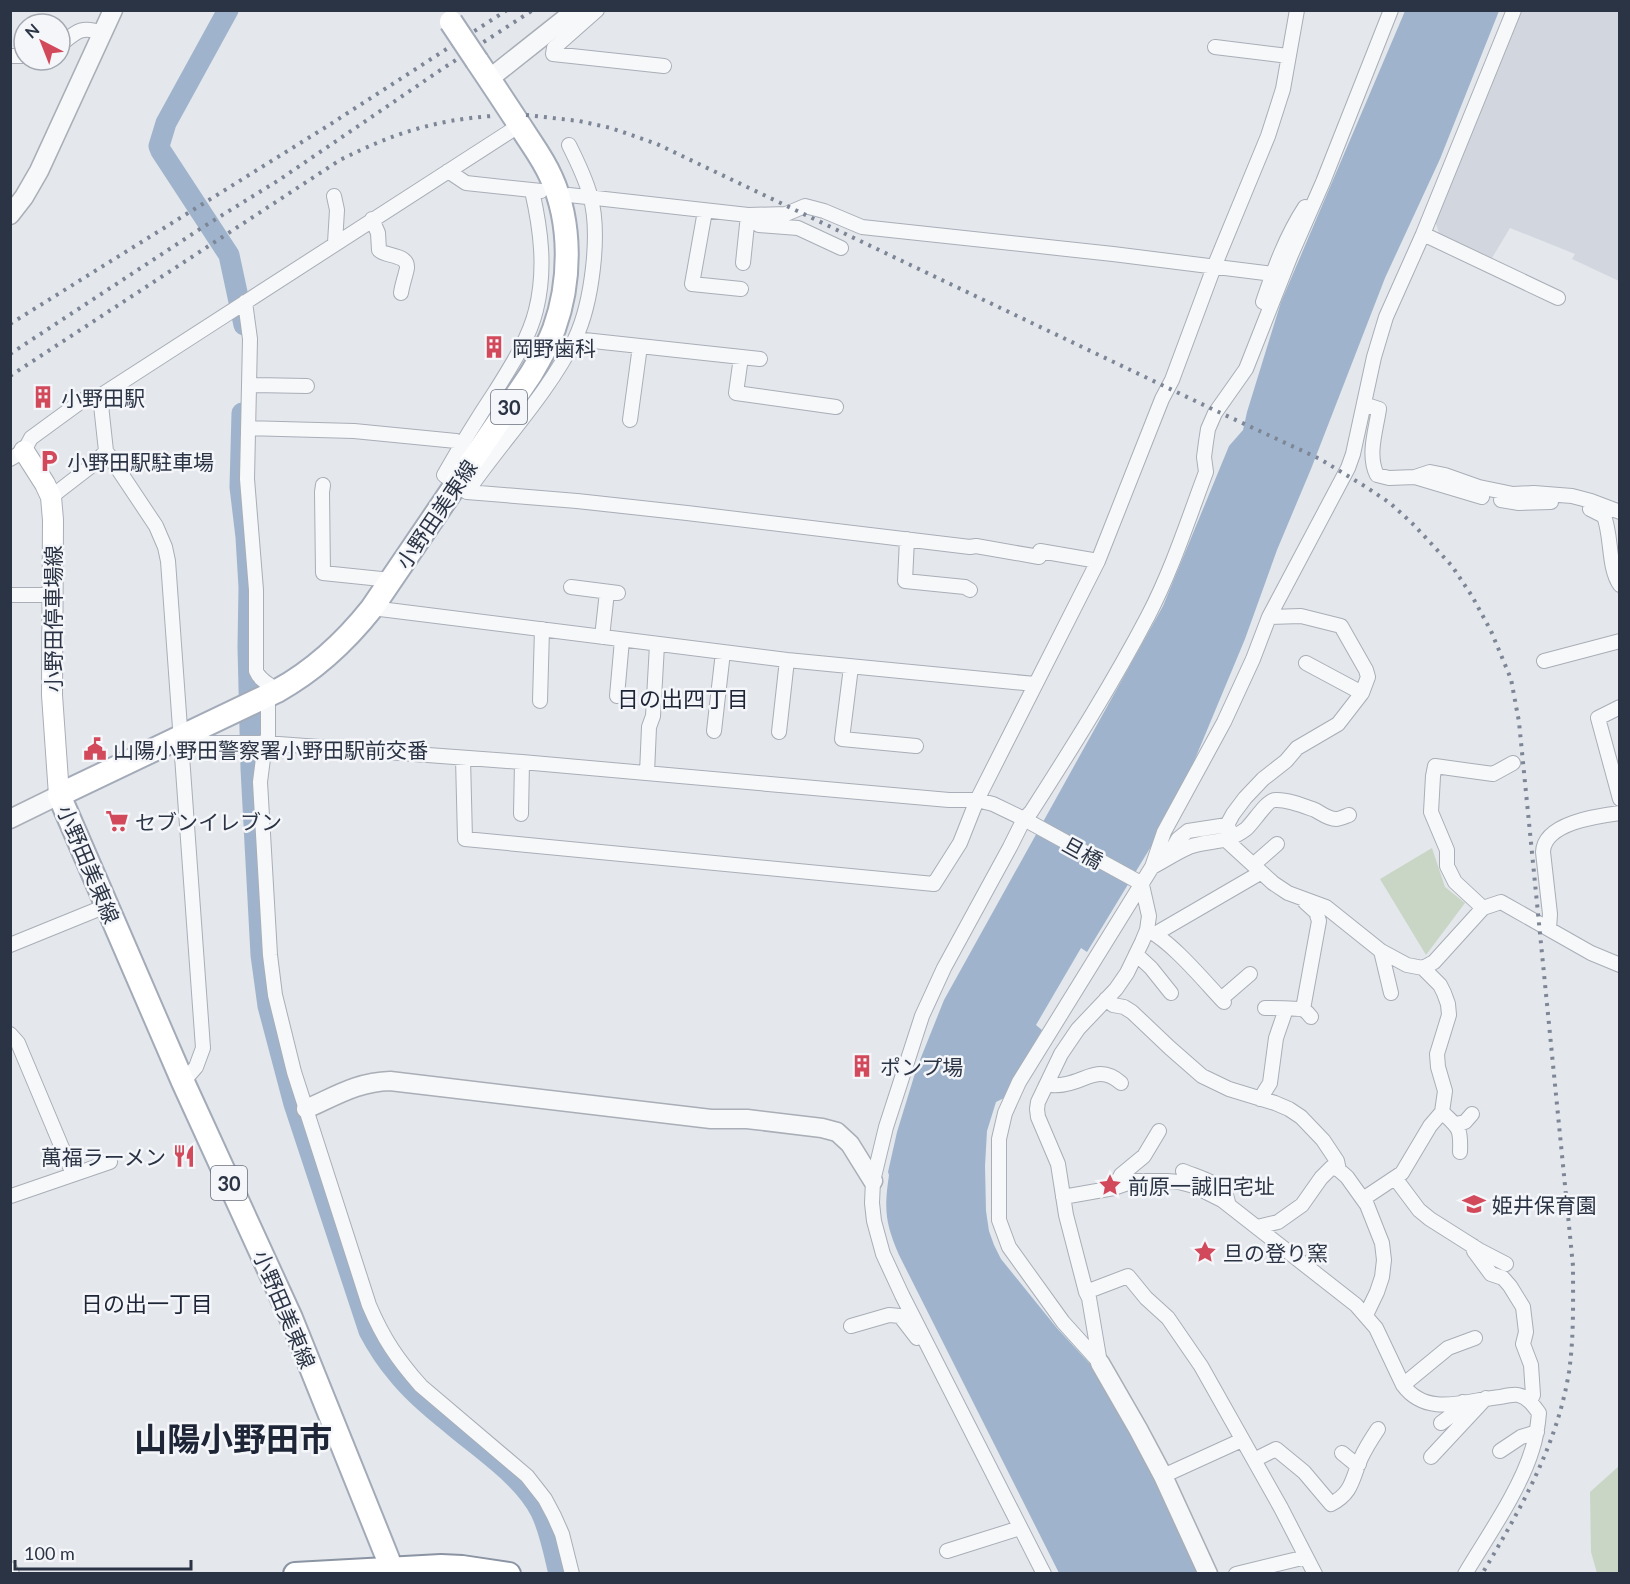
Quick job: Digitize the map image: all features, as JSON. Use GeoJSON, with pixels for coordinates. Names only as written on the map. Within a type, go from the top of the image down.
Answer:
{"type":"FeatureCollection","features":[{"type":"Feature","properties":{"kind":"main road","name":"小野田美東線"},"geometry":{"type":"LineString","coordinates":[[394,1572],[291,1318],[183,1082],[58,795],[270,694],[308,672],[342,643],[372,608],[462,489],[545,349],[558,316],[567,266],[559,195],[551,176],[520,125],[448,16]]}},
{"type":"Feature","properties":{"kind":"main road","name":"小野田停車場線"},"geometry":{"type":"LineString","coordinates":[[17,455],[45,484],[51,497],[53,520],[52,695],[58,795]]}},
{"type":"Feature","properties":{"kind":"main road"},"geometry":{"type":"LineString","coordinates":[[296,1574],[394,1572],[462,1567],[509,1574]]}},
{"type":"Feature","properties":{"kind":"street"},"geometry":{"type":"LineString","coordinates":[[10,215],[39,171],[113,10]]}},
{"type":"Feature","properties":{"kind":"street"},"geometry":{"type":"LineString","coordinates":[[483,70],[576,10]]}},
{"type":"Feature","properties":{"kind":"street"},"geometry":{"type":"LineString","coordinates":[[597,10],[554,48],[553,54],[664,66]]}},
{"type":"Feature","properties":{"kind":"street"},"geometry":{"type":"LineString","coordinates":[[463,758],[465,838],[934,884],[960,843],[977,800],[1098,561],[1268,136],[1283,89],[1297,10]]}},
{"type":"Feature","properties":{"kind":"street"},"geometry":{"type":"LineString","coordinates":[[1044,1574],[926,1344],[883,1254],[874,1221],[873,1181],[886,1127],[922,1016],[944,968],[1010,847],[1089,720],[1149,614],[1206,472],[1204,457],[1208,429],[1219,406],[1246,369],[1391,10]]}},
{"type":"Feature","properties":{"kind":"street"},"geometry":{"type":"LineString","coordinates":[[1208,1574],[1163,1476],[1100,1363],[1063,1322],[1009,1246],[999,1220],[999,1138],[1005,1113],[1019,1083],[1139,883],[1152,867],[1164,832],[1224,722],[1253,659],[1269,617],[1348,468],[1374,357],[1386,317],[1423,234],[1514,10]]}},
{"type":"Feature","properties":{"kind":"street"},"geometry":{"type":"LineString","coordinates":[[72,36],[79,30],[90,28],[102,33]]}},
{"type":"Feature","properties":{"kind":"street"},"geometry":{"type":"LineString","coordinates":[[1215,47],[1288,56]]}},
{"type":"Feature","properties":{"kind":"street"},"geometry":{"type":"LineString","coordinates":[[17,455],[31,438],[51,422],[92,395],[100,396],[520,125]]}},
{"type":"Feature","properties":{"kind":"street"},"geometry":{"type":"LineString","coordinates":[[462,489],[552,377],[574,339],[585,311],[594,257],[591,198],[584,175],[569,145]]}},
{"type":"Feature","properties":{"kind":"street"},"geometry":{"type":"LineString","coordinates":[[448,171],[466,183],[537,191],[542,244],[540,290],[536,311],[525,340],[444,475],[462,489],[976,546],[1039,557],[1040,551],[1098,561]]}},
{"type":"Feature","properties":{"kind":"street"},"geometry":{"type":"LineString","coordinates":[[1261,332],[1257,327],[1259,315],[1273,274],[1295,222],[1323,182]]}},
{"type":"Feature","properties":{"kind":"street"},"geometry":{"type":"LineString","coordinates":[[569,195],[752,215],[786,214],[805,206],[862,227],[1273,274]]}},
{"type":"Feature","properties":{"kind":"street"},"geometry":{"type":"LineString","coordinates":[[334,196],[337,210],[335,243]]}},
{"type":"Feature","properties":{"kind":"street"},"geometry":{"type":"LineString","coordinates":[[705,211],[692,284],[741,289]]}},
{"type":"Feature","properties":{"kind":"street"},"geometry":{"type":"LineString","coordinates":[[752,215],[759,225],[798,228],[842,248]]}},
{"type":"Feature","properties":{"kind":"street"},"geometry":{"type":"LineString","coordinates":[[743,262],[752,215]]}},
{"type":"Feature","properties":{"kind":"street"},"geometry":{"type":"LineString","coordinates":[[372,219],[378,233],[379,250],[382,254],[398,257],[406,263],[407,268],[400,293]]}},
{"type":"Feature","properties":{"kind":"street"},"geometry":{"type":"LineString","coordinates":[[1423,234],[1558,298]]}},
{"type":"Feature","properties":{"kind":"street"},"geometry":{"type":"LineString","coordinates":[[240,305],[250,339],[247,479],[256,590],[256,671],[270,694],[268,736],[262,743],[260,782],[270,955],[275,995],[294,1072],[369,1305],[392,1352],[421,1386],[527,1476],[545,1499],[554,1516],[562,1534],[572,1574]]}},
{"type":"Feature","properties":{"kind":"street"},"geometry":{"type":"LineString","coordinates":[[574,339],[760,359]]}},
{"type":"Feature","properties":{"kind":"street"},"geometry":{"type":"LineString","coordinates":[[630,420],[640,346]]}},
{"type":"Feature","properties":{"kind":"street"},"geometry":{"type":"LineString","coordinates":[[741,357],[736,393],[836,407]]}},
{"type":"Feature","properties":{"kind":"street"},"geometry":{"type":"LineString","coordinates":[[250,386],[307,386]]}},
{"type":"Feature","properties":{"kind":"street"},"geometry":{"type":"LineString","coordinates":[[100,396],[106,451],[156,526],[168,561],[203,1047],[196,1067],[183,1082]]}},
{"type":"Feature","properties":{"kind":"street"},"geometry":{"type":"LineString","coordinates":[[1364,404],[1379,409],[1372,457],[1377,475],[1389,478],[1415,477],[1430,472],[1479,487],[1513,494],[1544,493],[1572,496],[1620,512]]}},
{"type":"Feature","properties":{"kind":"street"},"geometry":{"type":"LineString","coordinates":[[249,428],[354,431],[456,441],[462,444]]}},
{"type":"Feature","properties":{"kind":"street"},"geometry":{"type":"LineString","coordinates":[[51,497],[95,463],[106,451]]}},
{"type":"Feature","properties":{"kind":"street"},"geometry":{"type":"LineString","coordinates":[[1415,477],[1481,497],[1519,503],[1568,502],[1604,516],[1608,527],[1614,578],[1620,585]]}},
{"type":"Feature","properties":{"kind":"street"},"geometry":{"type":"LineString","coordinates":[[323,485],[323,573],[391,580]]}},
{"type":"Feature","properties":{"kind":"street"},"geometry":{"type":"LineString","coordinates":[[908,539],[905,581],[965,587],[970,590]]}},
{"type":"Feature","properties":{"kind":"street"},"geometry":{"type":"LineString","coordinates":[[571,587],[613,593],[603,637]]}},
{"type":"Feature","properties":{"kind":"street"},"geometry":{"type":"LineString","coordinates":[[10,595],[52,595]]}},
{"type":"Feature","properties":{"kind":"street"},"geometry":{"type":"LineString","coordinates":[[372,608],[787,660],[1035,684]]}},
{"type":"Feature","properties":{"kind":"street"},"geometry":{"type":"LineString","coordinates":[[1264,1008],[1293,1008],[1307,1013],[1319,921],[1316,912],[1273,883],[1257,869],[1229,834],[1233,814],[1263,779],[1286,761],[1297,748],[1338,724],[1362,693],[1368,677],[1341,626],[1301,616],[1269,617]]}},
{"type":"Feature","properties":{"kind":"street"},"geometry":{"type":"LineString","coordinates":[[540,701],[542,629]]}},
{"type":"Feature","properties":{"kind":"street"},"geometry":{"type":"LineString","coordinates":[[617,696],[622,640]]}},
{"type":"Feature","properties":{"kind":"street"},"geometry":{"type":"LineString","coordinates":[[1544,661],[1619,641]]}},
{"type":"Feature","properties":{"kind":"street"},"geometry":{"type":"LineString","coordinates":[[647,773],[657,645]]}},
{"type":"Feature","properties":{"kind":"street"},"geometry":{"type":"LineString","coordinates":[[714,731],[723,652]]}},
{"type":"Feature","properties":{"kind":"street"},"geometry":{"type":"LineString","coordinates":[[779,732],[787,660]]}},
{"type":"Feature","properties":{"kind":"street"},"geometry":{"type":"LineString","coordinates":[[1306,663],[1362,693]]}},
{"type":"Feature","properties":{"kind":"street"},"geometry":{"type":"LineString","coordinates":[[851,667],[842,739],[916,746]]}},
{"type":"Feature","properties":{"kind":"street"},"geometry":{"type":"LineString","coordinates":[[1620,708],[1598,718],[1620,800]]}},
{"type":"Feature","properties":{"kind":"street","name":"旦橋"},"geometry":{"type":"LineString","coordinates":[[181,737],[209,743],[262,743],[522,762],[949,800],[977,800],[993,804],[1027,820],[1139,883]]}},
{"type":"Feature","properties":{"kind":"street"},"geometry":{"type":"LineString","coordinates":[[521,814],[522,762]]}},
{"type":"Feature","properties":{"kind":"street"},"geometry":{"type":"LineString","coordinates":[[1483,908],[1455,882],[1447,866],[1447,850],[1431,812],[1433,776],[1436,766],[1493,774],[1513,763]]}},
{"type":"Feature","properties":{"kind":"street"},"geometry":{"type":"LineString","coordinates":[[10,819],[58,795]]}},
{"type":"Feature","properties":{"kind":"street"},"geometry":{"type":"LineString","coordinates":[[1152,867],[1190,847],[1245,829],[1267,805],[1275,800],[1298,805],[1336,819],[1349,815]]}},
{"type":"Feature","properties":{"kind":"street"},"geometry":{"type":"LineString","coordinates":[[1549,928],[1550,914],[1543,852],[1548,838],[1588,818],[1620,813]]}},
{"type":"Feature","properties":{"kind":"street"},"geometry":{"type":"LineString","coordinates":[[1100,1363],[1089,1298],[1066,1215],[1058,1164],[1038,1117],[1036,1109],[1038,1102],[1061,1054],[1078,1029],[1116,989],[1151,932],[1257,869],[1276,844]]}},
{"type":"Feature","properties":{"kind":"street"},"geometry":{"type":"LineString","coordinates":[[1139,883],[1149,916],[1151,932],[1183,959],[1222,1001],[1250,974]]}},
{"type":"Feature","properties":{"kind":"street"},"geometry":{"type":"LineString","coordinates":[[1294,895],[1312,916],[1313,924],[1310,939],[1307,942]]}},
{"type":"Feature","properties":{"kind":"street"},"geometry":{"type":"LineString","coordinates":[[1294,895],[1326,907],[1381,951],[1407,965],[1423,968],[1440,985],[1448,1004],[1449,1015],[1437,1054],[1444,1091],[1442,1112],[1430,1126],[1402,1173],[1363,1199]]}},
{"type":"Feature","properties":{"kind":"street"},"geometry":{"type":"LineString","coordinates":[[1423,968],[1434,962],[1483,908],[1501,902],[1591,953],[1620,965]]}},
{"type":"Feature","properties":{"kind":"street"},"geometry":{"type":"LineString","coordinates":[[10,945],[106,906]]}},
{"type":"Feature","properties":{"kind":"street"},"geometry":{"type":"LineString","coordinates":[[1381,951],[1391,993]]}},
{"type":"Feature","properties":{"kind":"street"},"geometry":{"type":"LineString","coordinates":[[1136,954],[1171,993]]}},
{"type":"Feature","properties":{"kind":"street"},"geometry":{"type":"LineString","coordinates":[[1106,999],[1113,1005],[1124,1007],[1132,1012],[1202,1076],[1228,1089],[1289,1109],[1301,1117],[1323,1140],[1337,1161],[1339,1170],[1363,1199],[1382,1243],[1384,1260],[1382,1277],[1366,1315]]}},
{"type":"Feature","properties":{"kind":"street"},"geometry":{"type":"LineString","coordinates":[[1260,1099],[1270,1083],[1276,1038],[1286,1009]]}},
{"type":"Feature","properties":{"kind":"street"},"geometry":{"type":"LineString","coordinates":[[10,1034],[18,1043],[73,1174]]}},
{"type":"Feature","properties":{"kind":"street"},"geometry":{"type":"LineString","coordinates":[[1046,1085],[1067,1084],[1099,1073],[1106,1073],[1121,1083]]}},
{"type":"Feature","properties":{"kind":"street"},"geometry":{"type":"LineString","coordinates":[[306,1109],[360,1085],[390,1082],[711,1119],[747,1119],[822,1128],[837,1132],[850,1144],[873,1181]]}},
{"type":"Feature","properties":{"kind":"street"},"geometry":{"type":"LineString","coordinates":[[1442,1112],[1456,1124],[1461,1135],[1460,1152]]}},
{"type":"Feature","properties":{"kind":"street"},"geometry":{"type":"LineString","coordinates":[[1456,1124],[1465,1122],[1472,1114]]}},
{"type":"Feature","properties":{"kind":"street"},"geometry":{"type":"LineString","coordinates":[[1114,1188],[1121,1175],[1144,1156],[1159,1131]]}},
{"type":"Feature","properties":{"kind":"street"},"geometry":{"type":"LineString","coordinates":[[10,1196],[110,1162]]}},
{"type":"Feature","properties":{"kind":"street"},"geometry":{"type":"LineString","coordinates":[[1257,1227],[1278,1222],[1302,1205],[1321,1178],[1332,1167],[1339,1170]]}},
{"type":"Feature","properties":{"kind":"street"},"geometry":{"type":"LineString","coordinates":[[1183,1171],[1218,1186],[1227,1195],[1228,1204]]}},
{"type":"Feature","properties":{"kind":"street"},"geometry":{"type":"LineString","coordinates":[[1395,1178],[1419,1210],[1430,1219],[1506,1264]]}},
{"type":"Feature","properties":{"kind":"street"},"geometry":{"type":"LineString","coordinates":[[1063,1197],[1114,1188],[1134,1181],[1179,1182],[1207,1191],[1228,1204],[1356,1305],[1376,1328],[1403,1385],[1418,1400],[1428,1404],[1518,1395],[1530,1401],[1539,1413],[1532,1452],[1517,1485],[1465,1574]]}},
{"type":"Feature","properties":{"kind":"street"},"geometry":{"type":"LineString","coordinates":[[1473,1246],[1474,1251],[1491,1274],[1503,1278],[1523,1307],[1526,1332],[1523,1344],[1531,1365],[1533,1395],[1530,1401]]}},
{"type":"Feature","properties":{"kind":"street"},"geometry":{"type":"LineString","coordinates":[[1086,1292],[1128,1276],[1146,1298],[1168,1318],[1201,1366],[1281,1508],[1315,1574]]}},
{"type":"Feature","properties":{"kind":"street"},"geometry":{"type":"LineString","coordinates":[[851,1326],[895,1314],[900,1316],[918,1339],[926,1344]]}},
{"type":"Feature","properties":{"kind":"street"},"geometry":{"type":"LineString","coordinates":[[1403,1385],[1448,1348],[1475,1338]]}},
{"type":"Feature","properties":{"kind":"street"},"geometry":{"type":"LineString","coordinates":[[1431,1456],[1486,1398]]}},
{"type":"Feature","properties":{"kind":"street"},"geometry":{"type":"LineString","coordinates":[[1440,1423],[1456,1412],[1463,1402]]}},
{"type":"Feature","properties":{"kind":"street"},"geometry":{"type":"LineString","coordinates":[[1254,1460],[1276,1449],[1304,1472],[1331,1504],[1340,1499],[1349,1489],[1366,1447],[1378,1429]]}},
{"type":"Feature","properties":{"kind":"street"},"geometry":{"type":"LineString","coordinates":[[1500,1451],[1521,1437],[1537,1432]]}},
{"type":"Feature","properties":{"kind":"street"},"geometry":{"type":"LineString","coordinates":[[1163,1476],[1242,1440]]}},
{"type":"Feature","properties":{"kind":"street"},"geometry":{"type":"LineString","coordinates":[[1342,1453],[1359,1464]]}},
{"type":"Feature","properties":{"kind":"street"},"geometry":{"type":"LineString","coordinates":[[947,1551],[1020,1528]]}},
{"type":"Feature","properties":{"kind":"street"},"geometry":{"type":"LineString","coordinates":[[1236,1574],[1306,1557]]}},
{"type":"Feature","properties":{"kind":"street"},"geometry":{"type":"LineString","coordinates":[[10,1569],[12,1574]]}},
{"type":"Feature","properties":{"kind":"shaded area"},"geometry":{"type":"Polygon","coordinates":[[[1522,11],[1619,11],[1619,281],[1572,259],[1575,254],[1510,228],[1492,258],[1439,233],[1435,221],[1522,11]]]}},
{"type":"Feature","properties":{"kind":"green space"},"geometry":{"type":"Polygon","coordinates":[[[1432,848],[1445,887],[1465,903],[1426,955],[1380,879],[1432,848]]]}},
{"type":"Feature","properties":{"kind":"green space"},"geometry":{"type":"Polygon","coordinates":[[[1619,1466],[1619,1573],[1597,1573],[1591,1552],[1590,1492],[1619,1466]]]}},
{"type":"Feature","properties":{"kind":"water"},"geometry":{"type":"Polygon","coordinates":[[[1405,11],[1499,11],[1440,159],[1385,278],[1277,550],[1245,639],[1175,807],[1087,952],[1081,948],[1036,1025],[1042,1030],[1004,1098],[996,1102],[987,1131],[986,1211],[994,1245],[1001,1259],[1056,1327],[1091,1365],[1144,1455],[1199,1573],[1059,1573],[899,1255],[887,1216],[888,1172],[897,1132],[916,1070],[944,1000],[1163,606],[1229,446],[1243,430],[1281,302],[1405,11]]]}},
{"type":"Feature","properties":{"kind":"waterway"},"geometry":{"type":"LineString","coordinates":[[228,10],[166,123],[159,146],[229,255],[244,325]]}},
{"type":"Feature","properties":{"kind":"waterway"},"geometry":{"type":"LineString","coordinates":[[242,413],[240,487],[249,587],[251,769],[261,955],[268,1006],[294,1104],[372,1337],[389,1363],[415,1393],[500,1464],[533,1499],[547,1527],[559,1574]]}},
{"type":"Feature","properties":{"kind":"railway"},"geometry":{"type":"LineString","coordinates":[[10,324],[326,127],[507,10]]}},
{"type":"Feature","properties":{"kind":"railway"},"geometry":{"type":"LineString","coordinates":[[10,354],[203,227],[279,180],[533,10]]}},
{"type":"Feature","properties":{"kind":"railway"},"geometry":{"type":"LineString","coordinates":[[526,115],[579,121],[611,128],[657,144],[1320,459],[1390,503],[1452,566],[1472,596],[1491,631],[1511,679],[1519,722],[1573,1266],[1571,1359],[1556,1426],[1535,1477],[1482,1574]]}},
{"type":"Feature","properties":{"kind":"railway"},"geometry":{"type":"LineString","coordinates":[[10,376],[340,160],[414,130],[451,121],[492,116]]}},
{"type":"Feature","properties":{"kind":"place","name":"岡野歯科"},"geometry":{"type":"Point","coordinates":[494,347]}},
{"type":"Feature","properties":{"kind":"place","name":"小野田駅"},"geometry":{"type":"Point","coordinates":[43,397]}},
{"type":"Feature","properties":{"kind":"place","name":"小野田駅駐車場"},"geometry":{"type":"Point","coordinates":[49,461]}},
{"type":"Feature","properties":{"kind":"place","name":"山陽小野田警察署小野田駅前交番"},"geometry":{"type":"Point","coordinates":[95,749]}},
{"type":"Feature","properties":{"kind":"place","name":"セブンイレブン"},"geometry":{"type":"Point","coordinates":[117,821]}},
{"type":"Feature","properties":{"kind":"place","name":"ポンプ場"},"geometry":{"type":"Point","coordinates":[862,1066]}},
{"type":"Feature","properties":{"kind":"place","name":"萬福ラーメン"},"geometry":{"type":"Point","coordinates":[184,1156]}},
{"type":"Feature","properties":{"kind":"place","name":"前原一誠旧宅址"},"geometry":{"type":"Point","coordinates":[1110,1185]}},
{"type":"Feature","properties":{"kind":"place","name":"姫井保育園"},"geometry":{"type":"Point","coordinates":[1474,1204]}},
{"type":"Feature","properties":{"kind":"place","name":"旦の登り窯"},"geometry":{"type":"Point","coordinates":[1205,1252]}},
{"type":"Feature","properties":{"kind":"district","name":"日の出四丁目"},"geometry":{"type":"Point","coordinates":[683,698]}},
{"type":"Feature","properties":{"kind":"district","name":"日の出一丁目"},"geometry":{"type":"Point","coordinates":[147,1303]}},
{"type":"Feature","properties":{"kind":"district","name":"山陽小野田市"},"geometry":{"type":"Point","coordinates":[233,1438]}}]}
